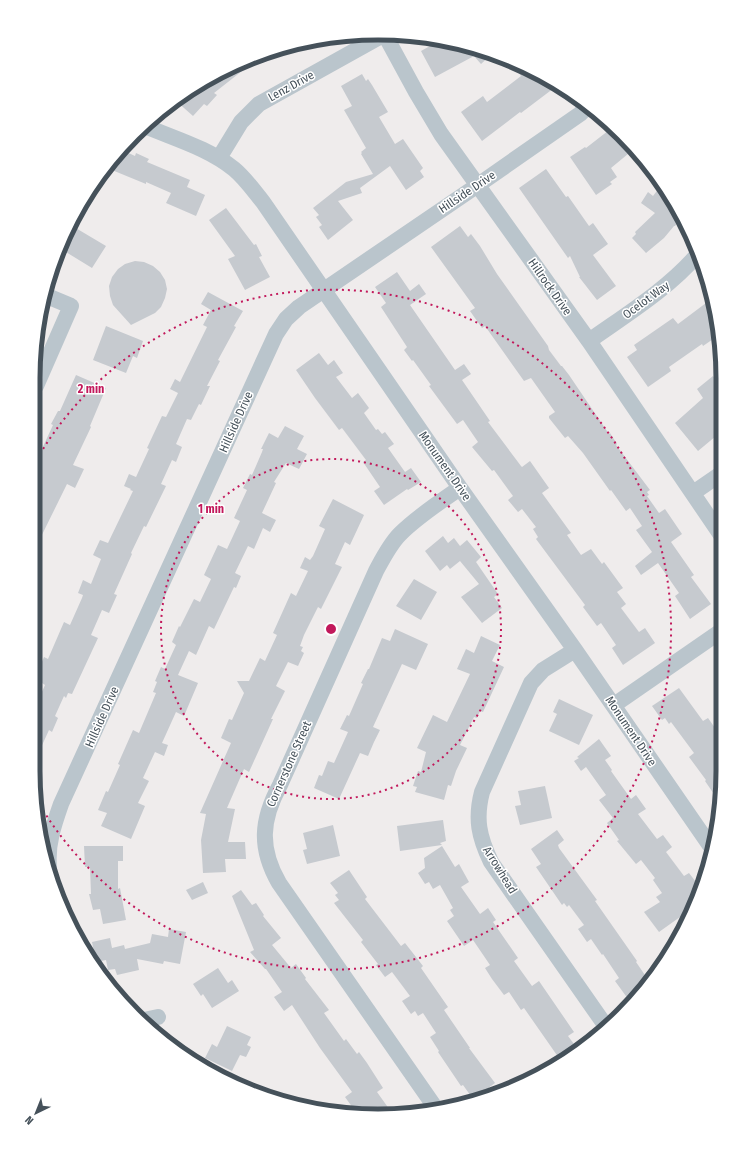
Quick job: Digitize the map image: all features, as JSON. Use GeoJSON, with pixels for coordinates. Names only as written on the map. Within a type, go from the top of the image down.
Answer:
{"type":"FeatureCollection","features":[{"type":"Feature","properties":{"kind":"street","name":"Lenz Drive"},"geometry":{"type":"LineString","coordinates":[[219,158],[241,122],[260,104],[375,40]]}},
{"type":"Feature","properties":{"kind":"street","name":"Hillrock Drive"},"geometry":{"type":"LineString","coordinates":[[387,40],[441,134],[589,341],[716,528]]}},
{"type":"Feature","properties":{"kind":"street","name":"Hillside Drive"},"geometry":{"type":"LineString","coordinates":[[49,848],[53,825],[61,804],[276,334],[286,319],[299,307],[478,185],[584,110]]}},
{"type":"Feature","properties":{"kind":"street","name":"Monument Drive"},"geometry":{"type":"LineString","coordinates":[[150,129],[219,158],[242,176],[263,202],[460,488],[614,705],[708,843]]}},
{"type":"Feature","properties":{"kind":"street","name":"Ocelot Way"},"geometry":{"type":"LineString","coordinates":[[589,341],[670,282],[694,259]]}},
{"type":"Feature","properties":{"kind":"street"},"geometry":{"type":"LineString","coordinates":[[40,377],[71,306],[50,297]]}},
{"type":"Feature","properties":{"kind":"street"},"geometry":{"type":"LineString","coordinates":[[693,493],[716,477]]}},
{"type":"Feature","properties":{"kind":"street","name":"Cornerstone Street"},"geometry":{"type":"LineString","coordinates":[[433,1104],[279,884],[267,858],[265,839],[266,820],[271,801],[296,750],[386,551],[400,534],[417,518],[460,488]]}},
{"type":"Feature","properties":{"kind":"street"},"geometry":{"type":"LineString","coordinates":[[614,705],[716,634]]}},
{"type":"Feature","properties":{"kind":"street","name":"Arrowhead"},"geometry":{"type":"LineString","coordinates":[[575,650],[543,670],[531,683],[482,792],[478,819],[483,845],[491,862],[603,1023]]}},
{"type":"Feature","properties":{"kind":"building"},"geometry":{"type":"Polygon","coordinates":[[[433,44],[444,46],[487,58],[481,64],[474,56],[435,77],[421,51],[433,44]]]}},
{"type":"Feature","properties":{"kind":"building"},"geometry":{"type":"Polygon","coordinates":[[[248,67],[214,93],[217,95],[207,106],[204,104],[193,116],[180,104],[209,85],[248,67]]]}},
{"type":"Feature","properties":{"kind":"building"},"geometry":{"type":"Polygon","coordinates":[[[517,70],[553,89],[482,141],[461,112],[483,96],[487,102],[521,76],[517,70]]]}},
{"type":"Feature","properties":{"kind":"building"},"geometry":{"type":"Polygon","coordinates":[[[362,74],[366,81],[368,79],[388,112],[379,117],[395,144],[403,139],[423,168],[420,171],[424,177],[406,190],[390,166],[360,188],[362,193],[338,201],[353,220],[328,240],[319,227],[322,225],[316,217],[319,215],[313,208],[346,182],[373,174],[361,154],[361,152],[366,148],[344,110],[352,106],[341,86],[362,74]]]}},
{"type":"Feature","properties":{"kind":"building"},"geometry":{"type":"Polygon","coordinates":[[[608,131],[630,153],[611,168],[617,177],[610,182],[612,184],[596,195],[570,157],[585,147],[586,148],[608,131]]]}},
{"type":"Feature","properties":{"kind":"building"},"geometry":{"type":"Polygon","coordinates":[[[127,152],[135,156],[136,153],[149,159],[147,162],[190,180],[187,187],[205,195],[196,216],[166,203],[171,193],[146,182],[146,184],[112,170],[127,152]]]}},
{"type":"Feature","properties":{"kind":"building"},"geometry":{"type":"Polygon","coordinates":[[[546,169],[566,197],[568,196],[589,226],[593,223],[608,244],[593,255],[616,286],[597,300],[579,277],[570,256],[568,258],[519,188],[546,169]]]}},
{"type":"Feature","properties":{"kind":"building"},"geometry":{"type":"Polygon","coordinates":[[[658,189],[678,222],[664,238],[646,253],[632,238],[636,234],[635,232],[655,213],[641,203],[648,192],[653,196],[658,189]]]}},
{"type":"Feature","properties":{"kind":"building"},"geometry":{"type":"Polygon","coordinates":[[[226,208],[254,245],[256,244],[262,256],[259,257],[270,277],[245,290],[228,259],[235,256],[209,220],[226,208]]]}},
{"type":"Feature","properties":{"kind":"building"},"geometry":{"type":"Polygon","coordinates":[[[460,226],[468,237],[471,234],[480,246],[497,274],[548,346],[549,350],[569,375],[609,434],[610,433],[617,444],[616,445],[650,490],[647,492],[649,495],[647,496],[659,513],[665,509],[682,534],[671,542],[694,575],[691,577],[711,604],[690,619],[675,596],[679,593],[658,563],[641,575],[635,566],[652,552],[636,530],[642,526],[630,508],[626,511],[583,453],[568,436],[565,438],[549,418],[549,416],[555,412],[531,378],[524,381],[485,326],[482,328],[470,311],[475,308],[431,247],[460,226]]]}},
{"type":"Feature","properties":{"kind":"building"},"geometry":{"type":"Polygon","coordinates":[[[76,228],[106,246],[92,268],[65,251],[76,228]]]}},
{"type":"Feature","properties":{"kind":"building"},"geometry":{"type":"Polygon","coordinates":[[[135,261],[144,262],[153,266],[160,272],[165,280],[167,289],[161,307],[155,313],[131,325],[113,305],[109,286],[112,277],[118,269],[125,264],[135,261]]]}},
{"type":"Feature","properties":{"kind":"building"},"geometry":{"type":"Polygon","coordinates":[[[397,272],[410,291],[419,284],[426,294],[410,305],[455,370],[464,364],[471,374],[462,380],[490,421],[488,422],[522,467],[530,461],[549,488],[542,493],[571,533],[567,535],[581,555],[591,549],[602,564],[604,562],[623,588],[617,592],[626,604],[621,608],[639,632],[645,628],[655,643],[623,665],[612,648],[616,645],[601,623],[597,626],[583,607],[585,605],[536,539],[538,537],[533,529],[536,527],[522,509],[518,512],[508,500],[513,496],[494,470],[492,471],[472,447],[478,442],[463,420],[457,424],[429,386],[431,385],[404,350],[407,347],[381,307],[386,303],[375,287],[397,272]]]}},
{"type":"Feature","properties":{"kind":"building"},"geometry":{"type":"Polygon","coordinates":[[[208,292],[243,311],[218,360],[220,361],[207,386],[210,386],[201,405],[199,404],[191,420],[187,419],[176,444],[182,447],[176,462],[172,460],[161,484],[166,486],[146,527],[144,526],[131,553],[132,554],[114,594],[117,595],[109,613],[102,610],[91,635],[98,638],[72,694],[68,693],[66,698],[64,696],[55,716],[58,718],[52,732],[49,730],[40,750],[40,696],[45,685],[40,680],[40,666],[44,657],[48,659],[64,622],[70,625],[83,595],[78,593],[83,580],[91,584],[101,559],[93,555],[100,540],[108,543],[133,491],[124,486],[129,474],[136,477],[149,449],[147,448],[162,416],[166,417],[178,393],[170,389],[175,379],[180,382],[207,327],[203,325],[211,310],[201,304],[208,292]]]}},
{"type":"Feature","properties":{"kind":"building"},"geometry":{"type":"Polygon","coordinates":[[[706,303],[710,312],[713,339],[703,346],[702,344],[669,367],[671,371],[648,387],[627,357],[637,350],[634,345],[673,318],[678,324],[706,303]]]}},
{"type":"Feature","properties":{"kind":"building"},"geometry":{"type":"Polygon","coordinates":[[[106,326],[143,341],[137,358],[133,356],[126,373],[93,360],[106,326]]]}},
{"type":"Feature","properties":{"kind":"building"},"geometry":{"type":"Polygon","coordinates":[[[319,353],[328,365],[334,360],[343,373],[336,377],[352,398],[358,393],[369,408],[364,413],[376,430],[378,429],[382,434],[385,432],[394,444],[388,448],[405,472],[411,468],[421,482],[408,490],[407,489],[384,505],[374,491],[380,487],[363,462],[366,460],[342,428],[339,430],[296,370],[319,353]]]}},
{"type":"Feature","properties":{"kind":"building"},"geometry":{"type":"Polygon","coordinates":[[[76,375],[106,388],[90,426],[91,427],[73,465],[84,469],[75,488],[67,484],[40,539],[40,453],[53,425],[51,424],[58,411],[60,411],[76,375]]]}},
{"type":"Feature","properties":{"kind":"building"},"geometry":{"type":"Polygon","coordinates":[[[713,376],[715,379],[716,378],[716,436],[698,451],[675,423],[703,398],[697,389],[713,376]]]}},
{"type":"Feature","properties":{"kind":"building"},"geometry":{"type":"Polygon","coordinates":[[[285,426],[304,436],[297,449],[307,454],[299,469],[286,463],[274,482],[276,483],[262,513],[276,520],[270,532],[263,528],[254,549],[248,546],[235,573],[241,576],[236,588],[234,587],[214,629],[209,626],[196,655],[189,651],[178,675],[198,683],[184,716],[176,712],[162,743],[168,745],[164,756],[155,752],[143,778],[149,781],[138,803],[145,806],[131,839],[101,826],[107,813],[98,810],[120,765],[118,764],[133,730],[139,733],[156,693],[153,692],[157,682],[155,681],[161,667],[165,669],[176,645],[172,642],[179,626],[180,627],[194,599],[200,602],[211,579],[204,575],[218,545],[227,549],[240,521],[234,518],[247,490],[243,488],[250,474],[252,475],[263,449],[261,449],[269,433],[278,438],[285,426]]]}},
{"type":"Feature","properties":{"kind":"building"},"geometry":{"type":"Polygon","coordinates":[[[333,499],[364,515],[350,545],[345,542],[335,564],[342,567],[321,609],[318,607],[304,635],[300,646],[303,647],[301,651],[304,653],[298,666],[288,662],[276,686],[285,691],[271,719],[273,719],[249,772],[244,769],[227,808],[235,809],[228,842],[245,842],[246,859],[225,859],[226,872],[203,873],[201,840],[206,814],[200,813],[231,743],[221,738],[229,719],[232,720],[244,693],[237,681],[249,681],[260,658],[265,661],[277,635],[273,633],[291,593],[296,596],[308,571],[300,568],[305,557],[310,560],[313,556],[325,529],[319,526],[333,499]]]}},
{"type":"Feature","properties":{"kind":"building"},"geometry":{"type":"Polygon","coordinates":[[[443,536],[448,543],[454,538],[460,546],[467,540],[481,557],[476,562],[498,594],[494,597],[502,608],[482,623],[461,597],[479,584],[460,561],[450,569],[447,565],[440,571],[425,551],[443,536]]]}},
{"type":"Feature","properties":{"kind":"building"},"geometry":{"type":"Polygon","coordinates":[[[414,579],[437,592],[421,620],[396,606],[414,579]]]}},
{"type":"Feature","properties":{"kind":"building"},"geometry":{"type":"Polygon","coordinates":[[[395,629],[428,644],[416,670],[402,664],[373,727],[380,730],[368,756],[360,753],[339,799],[314,788],[319,775],[322,776],[328,761],[334,763],[348,732],[340,729],[347,715],[349,716],[363,684],[361,683],[369,669],[382,638],[390,641],[395,629]]]}},
{"type":"Feature","properties":{"kind":"building"},"geometry":{"type":"Polygon","coordinates":[[[481,636],[500,645],[492,661],[504,667],[483,712],[480,711],[477,718],[474,717],[460,745],[467,748],[456,771],[451,786],[448,785],[444,800],[415,792],[417,787],[413,786],[418,771],[421,772],[426,752],[417,748],[433,715],[447,722],[470,674],[457,669],[466,649],[474,653],[481,636]]]}},
{"type":"Feature","properties":{"kind":"building"},"geometry":{"type":"Polygon","coordinates":[[[679,688],[703,721],[708,718],[716,729],[715,795],[705,781],[706,780],[689,757],[694,753],[671,722],[669,724],[665,718],[662,720],[652,706],[679,688]]]}},
{"type":"Feature","properties":{"kind":"building"},"geometry":{"type":"Polygon","coordinates":[[[559,699],[593,715],[579,745],[549,731],[557,714],[553,712],[559,699]]]}},
{"type":"Feature","properties":{"kind":"building"},"geometry":{"type":"Polygon","coordinates":[[[599,739],[611,756],[605,760],[612,770],[611,771],[631,799],[636,795],[646,809],[638,814],[657,839],[663,835],[672,847],[666,852],[684,876],[689,873],[697,883],[681,919],[680,917],[659,932],[644,912],[660,902],[656,897],[662,893],[653,880],[655,878],[641,860],[636,864],[617,841],[619,840],[607,823],[613,818],[599,800],[606,795],[586,767],[581,771],[574,761],[579,758],[577,757],[599,739]]]}},
{"type":"Feature","properties":{"kind":"building"},"geometry":{"type":"Polygon","coordinates":[[[545,786],[552,818],[520,825],[515,806],[521,805],[518,791],[545,786]]]}},
{"type":"Feature","properties":{"kind":"building"},"geometry":{"type":"Polygon","coordinates":[[[443,820],[446,841],[440,843],[442,845],[400,851],[397,826],[443,820]]]}},
{"type":"Feature","properties":{"kind":"building"},"geometry":{"type":"Polygon","coordinates":[[[333,825],[340,856],[307,864],[303,850],[307,849],[303,833],[333,825]]]}},
{"type":"Feature","properties":{"kind":"building"},"geometry":{"type":"Polygon","coordinates":[[[557,830],[564,840],[558,845],[559,848],[597,900],[595,901],[637,961],[636,962],[646,977],[628,999],[615,981],[619,978],[603,954],[602,955],[591,939],[587,942],[578,929],[584,925],[569,905],[567,907],[564,903],[562,905],[536,867],[541,864],[531,849],[557,830]]]}},
{"type":"Feature","properties":{"kind":"building"},"geometry":{"type":"Polygon","coordinates":[[[84,846],[123,846],[123,861],[118,861],[118,889],[120,888],[126,920],[103,924],[100,909],[93,910],[89,894],[91,894],[90,867],[85,867],[84,846]]]}},
{"type":"Feature","properties":{"kind":"building"},"geometry":{"type":"Polygon","coordinates":[[[442,846],[455,867],[459,864],[469,882],[461,887],[480,914],[488,908],[496,920],[493,922],[518,958],[514,961],[532,986],[539,981],[574,1032],[568,1036],[575,1045],[558,1057],[524,1008],[521,1010],[509,992],[504,995],[492,979],[485,968],[490,965],[473,940],[464,946],[447,921],[454,916],[450,910],[453,908],[440,885],[433,889],[429,882],[425,884],[418,873],[425,868],[424,858],[442,846]]]}},
{"type":"Feature","properties":{"kind":"building"},"geometry":{"type":"Polygon","coordinates":[[[349,870],[367,897],[365,899],[401,946],[405,943],[423,966],[421,968],[448,1007],[444,1010],[469,1048],[495,1083],[483,1092],[470,1096],[463,1085],[461,1086],[438,1052],[439,1051],[430,1037],[436,1033],[423,1013],[418,1016],[415,1011],[411,1014],[402,1001],[410,996],[392,972],[385,977],[376,965],[378,964],[361,942],[363,940],[334,903],[339,900],[335,895],[338,893],[330,883],[349,870]]]}},
{"type":"Feature","properties":{"kind":"building"},"geometry":{"type":"Polygon","coordinates":[[[203,882],[208,893],[192,900],[186,890],[203,882]]]}},
{"type":"Feature","properties":{"kind":"building"},"geometry":{"type":"Polygon","coordinates":[[[241,890],[252,905],[256,903],[264,915],[263,916],[281,938],[272,945],[291,968],[296,964],[306,978],[305,979],[329,1010],[324,1013],[344,1041],[346,1039],[357,1054],[359,1052],[367,1063],[383,1088],[377,1092],[389,1109],[353,1108],[345,1097],[352,1092],[320,1048],[292,1005],[284,1011],[274,997],[282,992],[266,969],[250,952],[254,950],[232,896],[241,890]]]}},
{"type":"Feature","properties":{"kind":"building"},"geometry":{"type":"Polygon","coordinates":[[[169,929],[186,932],[180,964],[164,961],[163,964],[137,959],[139,970],[117,975],[115,969],[108,970],[106,960],[99,961],[95,955],[92,942],[110,938],[112,948],[124,945],[125,949],[150,943],[152,934],[168,937],[169,929]]]}},
{"type":"Feature","properties":{"kind":"building"},"geometry":{"type":"Polygon","coordinates":[[[218,968],[228,983],[232,980],[239,991],[212,1008],[203,994],[201,996],[193,984],[218,968]]]}},
{"type":"Feature","properties":{"kind":"building"},"geometry":{"type":"Polygon","coordinates":[[[227,1026],[251,1037],[247,1045],[251,1047],[246,1057],[240,1055],[232,1071],[205,1058],[212,1044],[217,1047],[227,1026]]]}}]}
